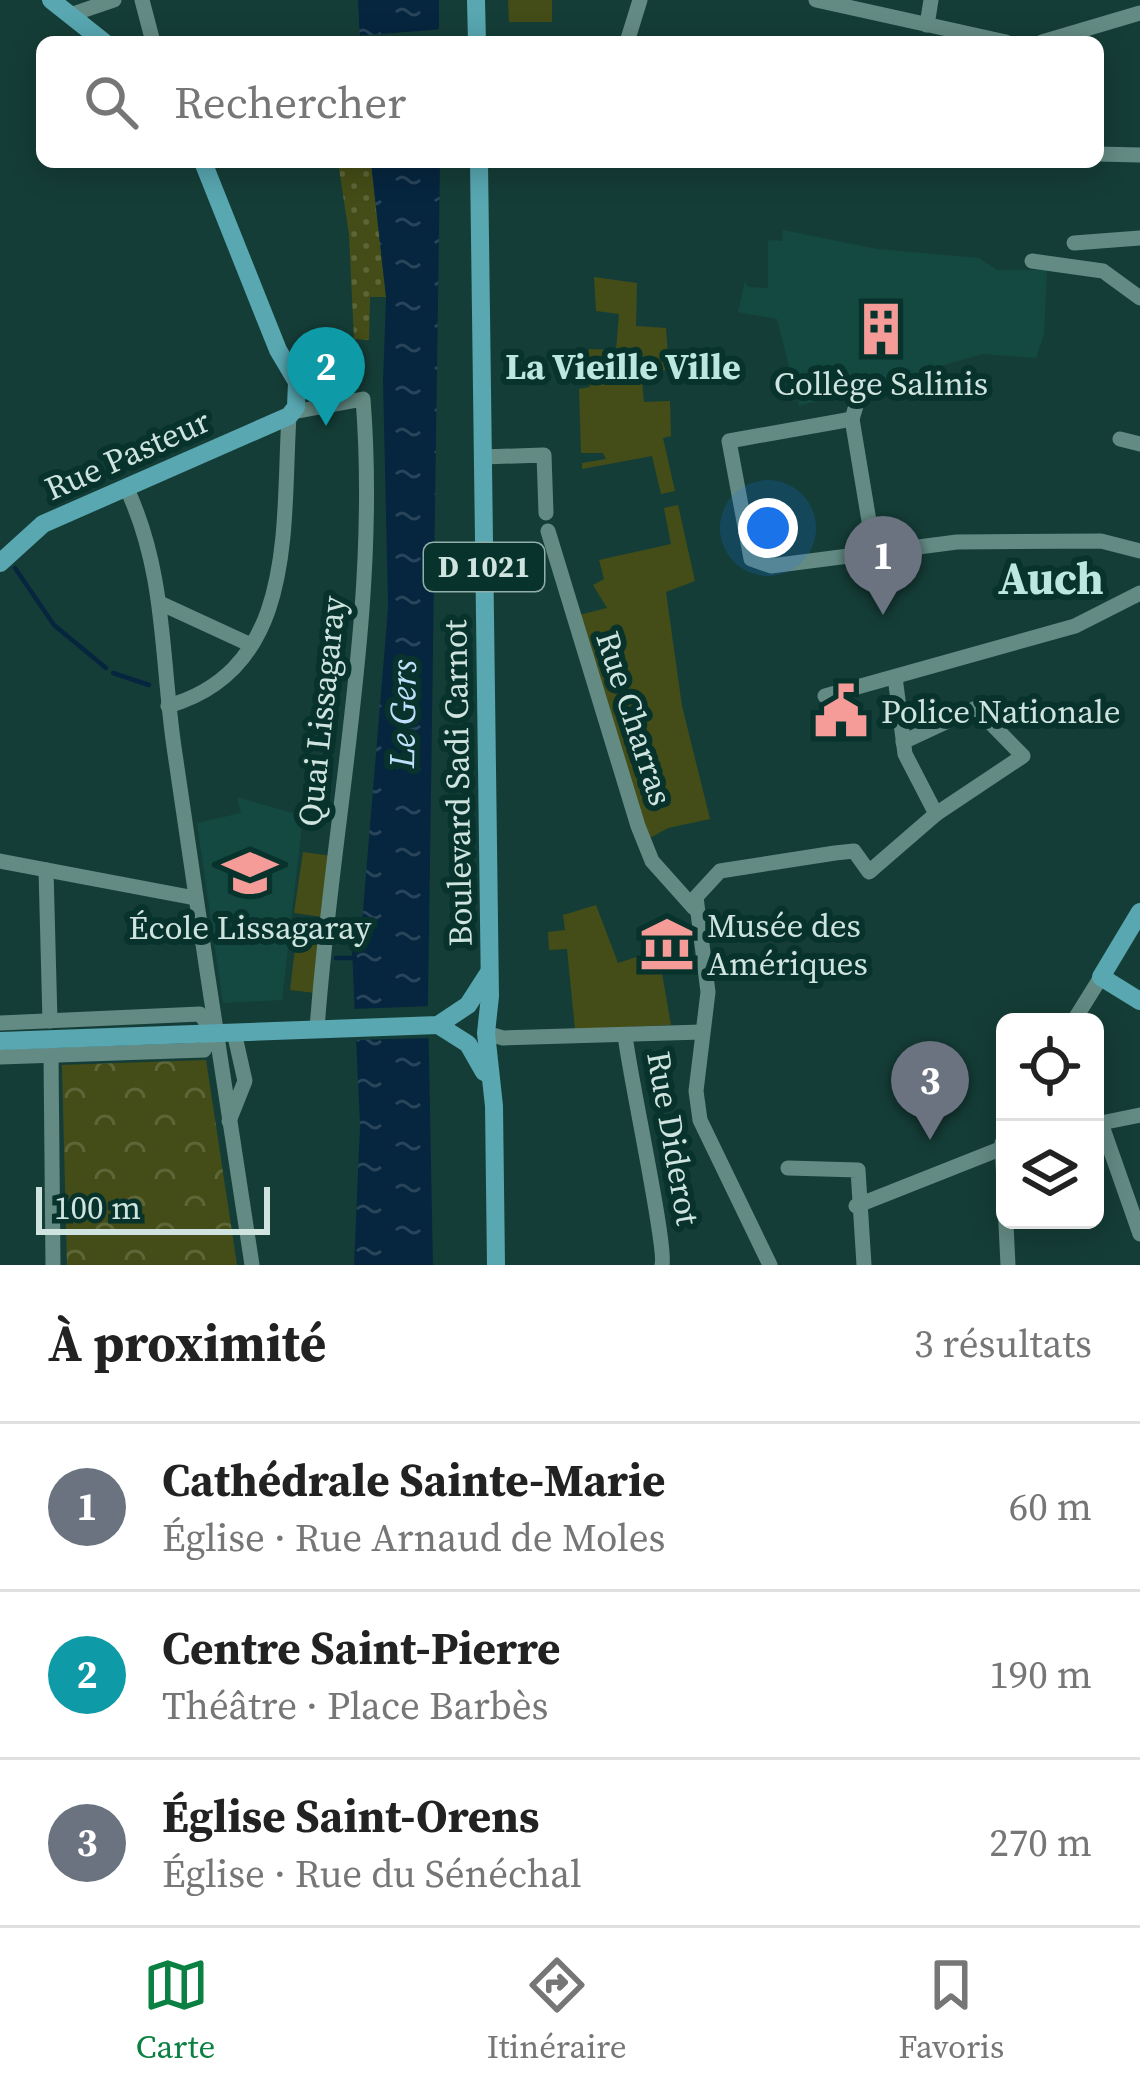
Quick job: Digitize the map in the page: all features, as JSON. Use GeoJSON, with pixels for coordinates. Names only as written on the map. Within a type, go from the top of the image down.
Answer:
{"type":"FeatureCollection","features":[{"type":"Feature","properties":{"kind":"main road"},"geometry":{"type":"LineString","coordinates":[[52,0],[96,36]]}},
{"type":"Feature","properties":{"kind":"main road"},"geometry":{"type":"LineString","coordinates":[[476,0],[477,36]]}},
{"type":"Feature","properties":{"kind":"main road"},"geometry":{"type":"LineString","coordinates":[[204,168],[278,350],[297,382],[299,400],[291,414]]}},
{"type":"Feature","properties":{"kind":"main road","name":"Boulevard Sadi Carnot"},"geometry":{"type":"LineString","coordinates":[[479,168],[486,1034],[494,1106],[496,1265]]}},
{"type":"Feature","properties":{"kind":"main road","name":"Rue Pasteur"},"geometry":{"type":"LineString","coordinates":[[0,563],[43,524],[291,414]]}},
{"type":"Feature","properties":{"kind":"main road"},"geometry":{"type":"LineString","coordinates":[[0,535],[43,524]]}},
{"type":"Feature","properties":{"kind":"main road"},"geometry":{"type":"LineString","coordinates":[[1140,912],[1101,977],[1140,1001]]}},
{"type":"Feature","properties":{"kind":"main road","name":"Boulevard Sadi Carnot"},"geometry":{"type":"LineString","coordinates":[[489,972],[468,1005],[438,1025],[468,1044],[483,1067],[494,1106]]}},
{"type":"Feature","properties":{"kind":"main road"},"geometry":{"type":"LineString","coordinates":[[0,1041],[438,1025]]}},
{"type":"Feature","properties":{"kind":"street"},"geometry":{"type":"LineString","coordinates":[[70,15],[114,0]]}},
{"type":"Feature","properties":{"kind":"street"},"geometry":{"type":"LineString","coordinates":[[142,0],[151,36]]}},
{"type":"Feature","properties":{"kind":"street"},"geometry":{"type":"LineString","coordinates":[[629,36],[640,0]]}},
{"type":"Feature","properties":{"kind":"street"},"geometry":{"type":"LineString","coordinates":[[816,0],[978,36]]}},
{"type":"Feature","properties":{"kind":"street"},"geometry":{"type":"LineString","coordinates":[[927,25],[931,0]]}},
{"type":"Feature","properties":{"kind":"street"},"geometry":{"type":"LineString","coordinates":[[1062,36],[1140,13]]}},
{"type":"Feature","properties":{"kind":"street"},"geometry":{"type":"LineString","coordinates":[[1104,154],[1140,154]]}},
{"type":"Feature","properties":{"kind":"street"},"geometry":{"type":"LineString","coordinates":[[1074,243],[1140,238]]}},
{"type":"Feature","properties":{"kind":"street"},"geometry":{"type":"LineString","coordinates":[[1032,262],[1103,271],[1140,298]]}},
{"type":"Feature","properties":{"kind":"street"},"geometry":{"type":"LineString","coordinates":[[860,396],[852,419],[874,551]]}},
{"type":"Feature","properties":{"kind":"street","name":"Quai Lissagaray"},"geometry":{"type":"LineString","coordinates":[[291,414],[363,399],[364,593],[320,1029]]}},
{"type":"Feature","properties":{"kind":"street"},"geometry":{"type":"LineString","coordinates":[[168,706],[204,695],[240,666],[251,645],[278,578],[291,414]]}},
{"type":"Feature","properties":{"kind":"street"},"geometry":{"type":"LineString","coordinates":[[852,419],[730,441],[752,559],[771,566],[874,551],[1001,542],[1101,541],[1140,550]]}},
{"type":"Feature","properties":{"kind":"street"},"geometry":{"type":"LineString","coordinates":[[1120,439],[1140,444]]}},
{"type":"Feature","properties":{"kind":"street","name":"Rue Charras"},"geometry":{"type":"LineString","coordinates":[[483,457],[544,454],[547,522],[646,849],[694,908]]}},
{"type":"Feature","properties":{"kind":"street"},"geometry":{"type":"LineString","coordinates":[[125,487],[155,566],[163,604],[168,706],[195,898],[224,1032],[229,1121],[252,1265]]}},
{"type":"Feature","properties":{"kind":"street"},"geometry":{"type":"LineString","coordinates":[[825,696],[1094,620],[1140,593]]}},
{"type":"Feature","properties":{"kind":"street"},"geometry":{"type":"LineString","coordinates":[[163,604],[251,645]]}},
{"type":"Feature","properties":{"kind":"street"},"geometry":{"type":"LineString","coordinates":[[895,677],[903,742],[936,814]]}},
{"type":"Feature","properties":{"kind":"street"},"geometry":{"type":"LineString","coordinates":[[770,1265],[700,1120],[696,1091],[708,992],[694,908],[701,888],[720,871],[854,851],[869,872],[936,814],[1023,756],[976,708],[903,742]]}},
{"type":"Feature","properties":{"kind":"street"},"geometry":{"type":"LineString","coordinates":[[0,861],[195,898]]}},
{"type":"Feature","properties":{"kind":"street"},"geometry":{"type":"LineString","coordinates":[[46,870],[50,1021]]}},
{"type":"Feature","properties":{"kind":"street"},"geometry":{"type":"LineString","coordinates":[[1079,1013],[1101,977]]}},
{"type":"Feature","properties":{"kind":"street"},"geometry":{"type":"LineString","coordinates":[[0,1023],[200,1014],[224,1032],[245,1081],[229,1121]]}},
{"type":"Feature","properties":{"kind":"street"},"geometry":{"type":"LineString","coordinates":[[0,1057],[204,1050],[224,1032]]}},
{"type":"Feature","properties":{"kind":"street"},"geometry":{"type":"LineString","coordinates":[[486,1034],[702,1032]]}},
{"type":"Feature","properties":{"kind":"street","name":"Rue Diderot"},"geometry":{"type":"LineString","coordinates":[[625,1035],[663,1259],[680,1265]]}},
{"type":"Feature","properties":{"kind":"street"},"geometry":{"type":"LineString","coordinates":[[51,1055],[53,1265]]}},
{"type":"Feature","properties":{"kind":"street"},"geometry":{"type":"LineString","coordinates":[[1104,1123],[1140,1115]]}},
{"type":"Feature","properties":{"kind":"street"},"geometry":{"type":"LineString","coordinates":[[1104,1140],[1140,1234]]}},
{"type":"Feature","properties":{"kind":"street"},"geometry":{"type":"LineString","coordinates":[[856,1206],[996,1147]]}},
{"type":"Feature","properties":{"kind":"street"},"geometry":{"type":"LineString","coordinates":[[788,1168],[858,1170],[856,1206],[864,1265]]}},
{"type":"Feature","properties":{"kind":"street"},"geometry":{"type":"LineString","coordinates":[[1007,1229],[1008,1265]]}},
{"type":"Feature","properties":{"kind":"shaded area","name":"Collège Salinis"},"geometry":{"type":"Polygon","coordinates":[[[783,230],[877,249],[979,258],[997,270],[1047,270],[1044,334],[1036,358],[983,354],[799,406],[777,319],[738,312],[745,281],[748,287],[768,288],[768,240],[782,241],[783,230]]]}},
{"type":"Feature","properties":{"kind":"shaded area","name":"École Lissagaray"},"geometry":{"type":"Polygon","coordinates":[[[237,797],[303,816],[282,1000],[223,1003],[197,823],[241,813],[237,797]]]}},
{"type":"Feature","properties":{"kind":"green space"},"geometry":{"type":"Polygon","coordinates":[[[508,0],[552,0],[552,22],[509,22],[508,0]]]}},
{"type":"Feature","properties":{"kind":"green space"},"geometry":{"type":"Polygon","coordinates":[[[339,168],[372,168],[386,297],[370,297],[369,340],[354,339],[349,234],[339,168]]]}},
{"type":"Feature","properties":{"kind":"green space"},"geometry":{"type":"Polygon","coordinates":[[[594,277],[637,283],[636,326],[666,328],[669,370],[641,372],[644,402],[670,401],[671,436],[663,438],[675,491],[661,494],[652,456],[582,469],[582,463],[606,459],[603,453],[581,453],[579,389],[590,387],[589,349],[616,350],[619,314],[596,311],[594,277]]]}},
{"type":"Feature","properties":{"kind":"green space"},"geometry":{"type":"Polygon","coordinates":[[[678,505],[695,581],[666,592],[682,706],[710,819],[668,828],[648,839],[579,615],[607,608],[593,585],[604,579],[599,560],[671,544],[664,508],[678,505]]]}},
{"type":"Feature","properties":{"kind":"green space"},"geometry":{"type":"Polygon","coordinates":[[[303,852],[332,856],[323,917],[294,913],[303,852]]]}},
{"type":"Feature","properties":{"kind":"green space"},"geometry":{"type":"Polygon","coordinates":[[[596,905],[618,963],[658,950],[671,1025],[575,1029],[567,949],[549,950],[548,932],[565,930],[563,915],[596,905]]]}},
{"type":"Feature","properties":{"kind":"green space"},"geometry":{"type":"Polygon","coordinates":[[[298,924],[322,927],[315,993],[290,990],[298,924]]]}},
{"type":"Feature","properties":{"kind":"green space"},"geometry":{"type":"Polygon","coordinates":[[[206,1060],[237,1265],[67,1265],[62,1065],[206,1060]]]}},
{"type":"Feature","properties":{"kind":"water"},"geometry":{"type":"Polygon","coordinates":[[[358,0],[439,0],[439,36],[360,36],[358,0]]]}},
{"type":"Feature","properties":{"kind":"water","name":"Le Gers"},"geometry":{"type":"Polygon","coordinates":[[[372,168],[440,168],[428,1003],[433,1265],[354,1265],[360,1125],[352,951],[360,946],[388,608],[386,297],[372,168]]]}},
{"type":"Feature","properties":{"kind":"pier"},"geometry":{"type":"Polygon","coordinates":[[[445,29],[445,36],[354,36],[445,29]]]}},
{"type":"Feature","properties":{"kind":"pier"},"geometry":{"type":"Polygon","coordinates":[[[434,1006],[435,1038],[351,1040],[351,1009],[434,1006]]]}},
{"type":"Feature","properties":{"kind":"waterway"},"geometry":{"type":"LineString","coordinates":[[15,568],[54,625],[106,668]]}},
{"type":"Feature","properties":{"kind":"waterway"},"geometry":{"type":"LineString","coordinates":[[113,673],[149,685]]}},
{"type":"Feature","properties":{"kind":"waterway"},"geometry":{"type":"LineString","coordinates":[[336,958],[355,958]]}},
{"type":"Feature","properties":{"kind":"place","name":"Collège Salinis"},"geometry":{"type":"Point","coordinates":[881,329]}},
{"type":"Feature","properties":{"kind":"place","name":"Centre Saint-Pierre"},"geometry":{"type":"Point","coordinates":[326,426]}},
{"type":"Feature","properties":{"kind":"place","name":"Cathédrale Sainte-Marie"},"geometry":{"type":"Point","coordinates":[883,615]}},
{"type":"Feature","properties":{"kind":"place","name":"Police Nationale"},"geometry":{"type":"Point","coordinates":[841,711]}},
{"type":"Feature","properties":{"kind":"place","name":"École Lissagaray"},"geometry":{"type":"Point","coordinates":[250,873]}},
{"type":"Feature","properties":{"kind":"place","name":"Musée des Amériques"},"geometry":{"type":"Point","coordinates":[667,944]}},
{"type":"Feature","properties":{"kind":"place","name":"Église Saint-Orens"},"geometry":{"type":"Point","coordinates":[930,1140]}},
{"type":"Feature","properties":{"kind":"district","name":"La Vieille Ville"},"geometry":{"type":"Point","coordinates":[623,366]}},
{"type":"Feature","properties":{"kind":"district","name":"Auch"},"geometry":{"type":"Point","coordinates":[1051,578]}}]}
